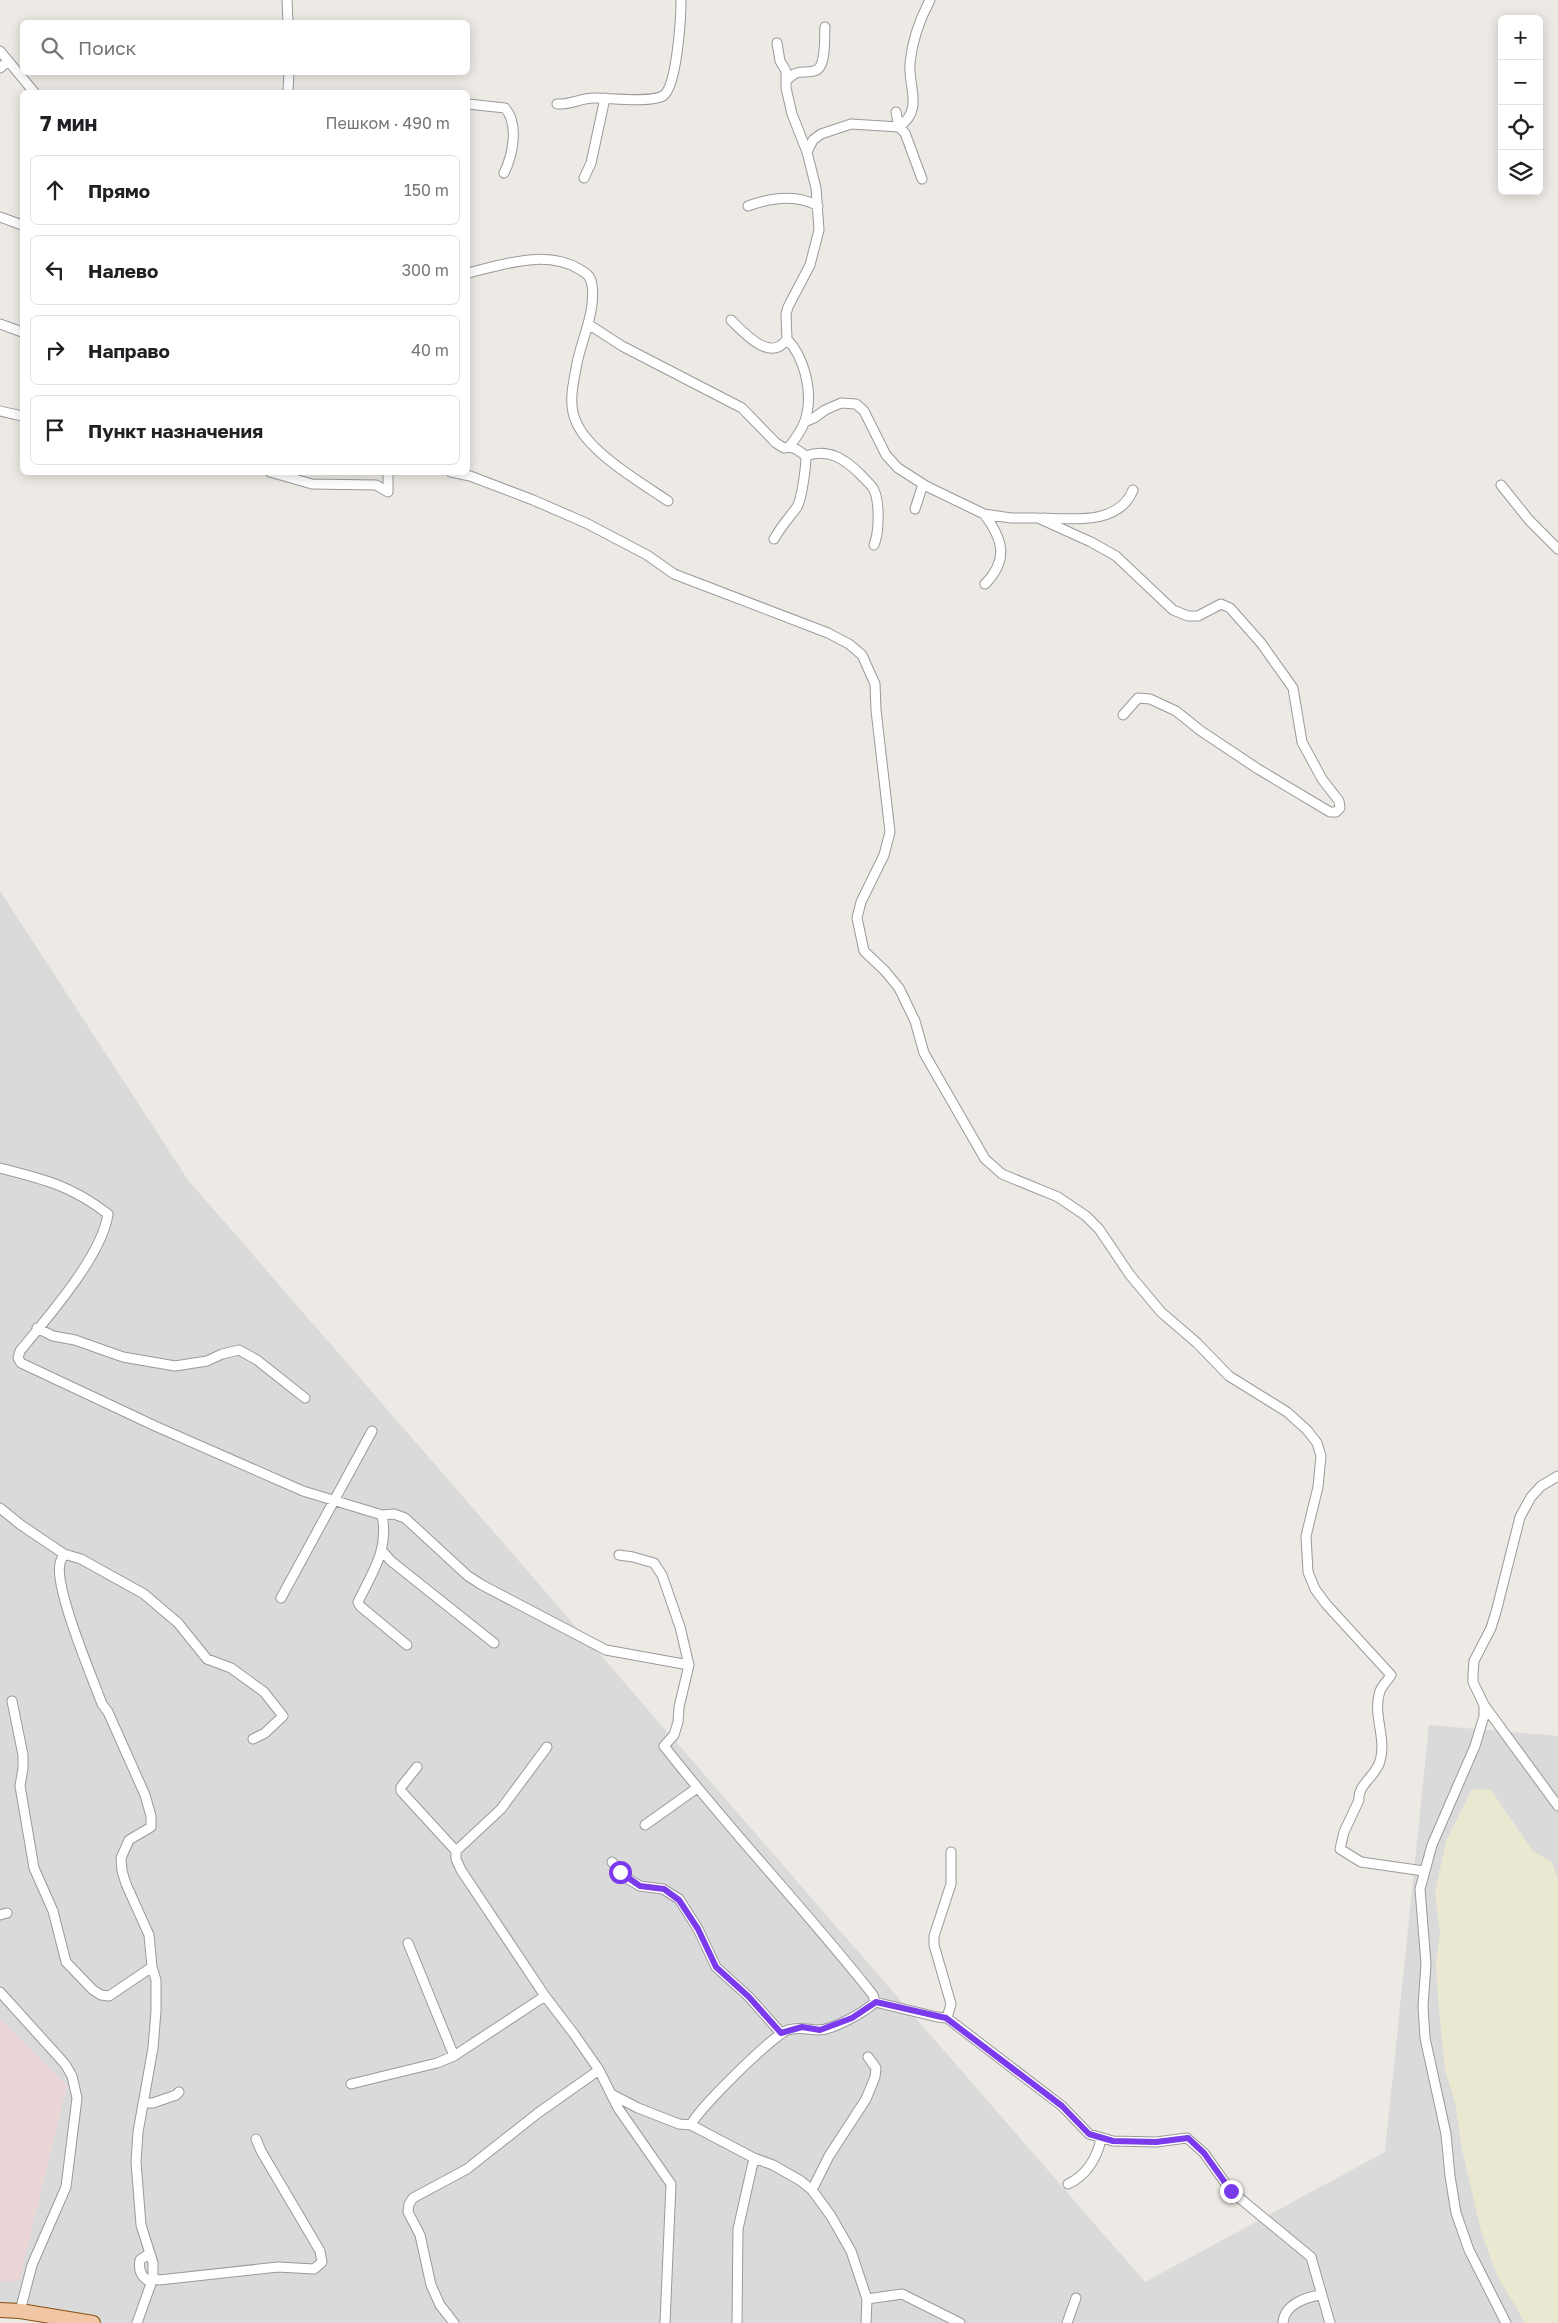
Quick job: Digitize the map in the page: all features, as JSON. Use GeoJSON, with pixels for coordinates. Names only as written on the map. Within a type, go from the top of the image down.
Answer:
{"type":"FeatureCollection","features":[{"type":"Feature","properties":{"kind":"main road"},"geometry":{"type":"LineString","coordinates":[[0,2310],[20,2311],[93,2323]]}},
{"type":"Feature","properties":{"kind":"street"},"geometry":{"type":"LineString","coordinates":[[287,0],[288,20]]}},
{"type":"Feature","properties":{"kind":"street"},"geometry":{"type":"LineString","coordinates":[[557,104],[568,105],[584,98],[647,99],[662,96],[667,91],[677,46],[681,0]]}},
{"type":"Feature","properties":{"kind":"street"},"geometry":{"type":"LineString","coordinates":[[807,152],[813,140],[821,134],[851,124],[899,127],[908,120],[913,112],[910,64],[917,32],[930,0]]}},
{"type":"Feature","properties":{"kind":"street"},"geometry":{"type":"LineString","coordinates":[[786,81],[791,75],[801,71],[815,71],[820,68],[824,57],[825,27]]}},
{"type":"Feature","properties":{"kind":"street"},"geometry":{"type":"LineString","coordinates":[[777,43],[780,61],[786,71],[792,114],[807,152],[818,206],[818,230],[810,265],[788,306],[786,314],[787,339],[796,351],[804,370],[809,401],[805,422],[788,447]]}},
{"type":"Feature","properties":{"kind":"street"},"geometry":{"type":"LineString","coordinates":[[0,51],[32,90]]}},
{"type":"Feature","properties":{"kind":"street"},"geometry":{"type":"LineString","coordinates":[[0,68],[8,61]]}},
{"type":"Feature","properties":{"kind":"street"},"geometry":{"type":"LineString","coordinates":[[288,90],[289,75]]}},
{"type":"Feature","properties":{"kind":"street"},"geometry":{"type":"LineString","coordinates":[[584,178],[591,162],[605,98]]}},
{"type":"Feature","properties":{"kind":"street"},"geometry":{"type":"LineString","coordinates":[[470,104],[505,108],[511,114],[514,127],[504,173]]}},
{"type":"Feature","properties":{"kind":"street"},"geometry":{"type":"LineString","coordinates":[[896,112],[899,127],[905,133],[922,180]]}},
{"type":"Feature","properties":{"kind":"street"},"geometry":{"type":"LineString","coordinates":[[748,206],[775,198],[802,201],[818,206]]}},
{"type":"Feature","properties":{"kind":"street"},"geometry":{"type":"LineString","coordinates":[[0,217],[20,224]]}},
{"type":"Feature","properties":{"kind":"street"},"geometry":{"type":"LineString","coordinates":[[470,273],[538,259],[548,259],[573,266],[589,275],[592,286],[588,324],[579,349],[574,378],[572,407],[578,427],[616,466],[668,501]]}},
{"type":"Feature","properties":{"kind":"street"},"geometry":{"type":"LineString","coordinates":[[732,320],[753,340],[771,350],[777,349],[787,339]]}},
{"type":"Feature","properties":{"kind":"street"},"geometry":{"type":"LineString","coordinates":[[0,324],[20,331]]}},
{"type":"Feature","properties":{"kind":"street"},"geometry":{"type":"LineString","coordinates":[[588,324],[616,343],[742,408],[776,443],[784,448],[796,449],[806,456]]}},
{"type":"Feature","properties":{"kind":"street"},"geometry":{"type":"LineString","coordinates":[[805,422],[841,403],[856,404],[864,411],[886,455],[898,468],[923,484],[984,514],[1011,518],[1090,519],[1106,516],[1130,498],[1133,490]]}},
{"type":"Feature","properties":{"kind":"street"},"geometry":{"type":"LineString","coordinates":[[0,411],[20,416]]}},
{"type":"Feature","properties":{"kind":"street"},"geometry":{"type":"LineString","coordinates":[[806,456],[815,453],[834,454],[849,463],[874,490],[878,522],[878,536],[874,545]]}},
{"type":"Feature","properties":{"kind":"street"},"geometry":{"type":"LineString","coordinates":[[774,539],[783,523],[798,506],[806,470],[806,456]]}},
{"type":"Feature","properties":{"kind":"street"},"geometry":{"type":"LineString","coordinates":[[280,475],[312,484],[376,485],[388,492],[388,475]]}},
{"type":"Feature","properties":{"kind":"street"},"geometry":{"type":"LineString","coordinates":[[465,475],[586,522],[646,555],[674,574],[828,633],[849,644],[862,655],[876,684],[876,710],[890,832],[884,855],[861,902],[857,918],[864,951],[885,971],[898,988],[915,1021],[924,1053],[985,1159],[1002,1174],[1058,1197],[1086,1216],[1099,1229],[1130,1275],[1161,1312],[1229,1376],[1287,1412],[1307,1430],[1317,1443],[1321,1456],[1318,1487],[1306,1536],[1308,1572],[1326,1604],[1391,1675],[1380,1691],[1378,1703],[1382,1744],[1381,1760],[1377,1770],[1367,1780],[1358,1796],[1359,1800],[1344,1832],[1340,1849],[1361,1862],[1424,1871]]}},
{"type":"Feature","properties":{"kind":"street"},"geometry":{"type":"LineString","coordinates":[[915,509],[923,484]]}},
{"type":"Feature","properties":{"kind":"street"},"geometry":{"type":"LineString","coordinates":[[1501,485],[1529,520],[1558,549]]}},
{"type":"Feature","properties":{"kind":"street"},"geometry":{"type":"LineString","coordinates":[[984,514],[1002,550],[1000,563],[994,576],[985,584]]}},
{"type":"Feature","properties":{"kind":"street"},"geometry":{"type":"LineString","coordinates":[[1038,518],[1116,556],[1173,610],[1188,616],[1198,616],[1221,604],[1230,608],[1260,643],[1293,688],[1302,742],[1322,778],[1339,801],[1340,808],[1336,812],[1330,812],[1283,785],[1201,731],[1176,711],[1150,699],[1138,698],[1123,715]]}},
{"type":"Feature","properties":{"kind":"street"},"geometry":{"type":"LineString","coordinates":[[0,1168],[43,1178],[68,1188],[108,1214],[106,1228],[71,1289],[20,1351],[18,1358],[21,1364],[155,1426],[303,1491],[382,1515],[394,1514],[405,1518],[468,1576],[606,1650],[689,1665]]}},
{"type":"Feature","properties":{"kind":"street"},"geometry":{"type":"LineString","coordinates":[[38,1328],[53,1336],[75,1340],[124,1357],[169,1365],[207,1361],[222,1354],[239,1350],[257,1360],[305,1398]]}},
{"type":"Feature","properties":{"kind":"street"},"geometry":{"type":"LineString","coordinates":[[282,1598],[372,1432]]}},
{"type":"Feature","properties":{"kind":"street"},"geometry":{"type":"LineString","coordinates":[[1558,1476],[1541,1486],[1531,1497],[1520,1516],[1491,1628],[1474,1661],[1473,1682],[1484,1705],[1558,1806]]}},
{"type":"Feature","properties":{"kind":"street"},"geometry":{"type":"LineString","coordinates":[[0,1508],[21,1526],[64,1554],[81,1560],[144,1594],[178,1622],[208,1659],[231,1668],[264,1692],[283,1716],[265,1733],[253,1739]]}},
{"type":"Feature","properties":{"kind":"street"},"geometry":{"type":"LineString","coordinates":[[382,1515],[385,1530],[383,1552],[358,1602],[360,1606],[407,1645]]}},
{"type":"Feature","properties":{"kind":"street"},"geometry":{"type":"LineString","coordinates":[[383,1552],[391,1561],[494,1643]]}},
{"type":"Feature","properties":{"kind":"street"},"geometry":{"type":"LineString","coordinates":[[64,1554],[59,1565],[60,1580],[68,1614],[102,1704],[108,1712],[145,1795],[150,1816],[151,1827],[129,1840],[121,1858],[126,1884],[149,1936],[152,1967],[156,1980],[153,2048],[138,2132],[137,2186],[141,2225],[150,2253],[152,2280],[137,2323]]}},
{"type":"Feature","properties":{"kind":"street"},"geometry":{"type":"LineString","coordinates":[[619,1555],[654,1563],[662,1575],[680,1627],[689,1665],[674,1736],[664,1746],[697,1788],[814,1923],[873,1995],[876,2002]]}},
{"type":"Feature","properties":{"kind":"street"},"geometry":{"type":"LineString","coordinates":[[12,1701],[23,1755],[20,1786],[34,1868],[53,1911],[66,1962],[93,1990],[108,1996],[152,1967]]}},
{"type":"Feature","properties":{"kind":"street"},"geometry":{"type":"LineString","coordinates":[[1484,1705],[1482,1724],[1475,1746],[1445,1812],[1424,1871],[1420,1889],[1426,1964],[1424,2030],[1446,2134],[1452,2194],[1456,2213],[1469,2250],[1506,2323]]}},
{"type":"Feature","properties":{"kind":"street"},"geometry":{"type":"LineString","coordinates":[[456,1851],[501,1809],[547,1747]]}},
{"type":"Feature","properties":{"kind":"street"},"geometry":{"type":"LineString","coordinates":[[417,1767],[401,1787],[402,1791],[456,1851],[456,1859],[462,1870],[545,1996],[599,2070],[618,2108],[671,2184],[665,2323]]}},
{"type":"Feature","properties":{"kind":"street"},"geometry":{"type":"LineString","coordinates":[[645,1824],[697,1788]]}},
{"type":"Feature","properties":{"kind":"street"},"geometry":{"type":"LineString","coordinates":[[946,2018],[951,2004],[934,1945],[934,1936],[951,1884],[952,1852]]}},
{"type":"Feature","properties":{"kind":"street"},"geometry":{"type":"LineString","coordinates":[[612,1862],[628,1879],[640,1886],[664,1889],[679,1900],[698,1929],[716,1967],[749,1997],[781,2033]]}},
{"type":"Feature","properties":{"kind":"street"},"geometry":{"type":"LineString","coordinates":[[408,1943],[454,2056]]}},
{"type":"Feature","properties":{"kind":"street"},"geometry":{"type":"LineString","coordinates":[[0,1992],[65,2064],[72,2076],[76,2098],[66,2187],[32,2265],[20,2311]]}},
{"type":"Feature","properties":{"kind":"street"},"geometry":{"type":"LineString","coordinates":[[352,2084],[437,2063],[454,2056],[545,1996]]}},
{"type":"Feature","properties":{"kind":"street"},"geometry":{"type":"LineString","coordinates":[[691,2125],[720,2090],[781,2033],[802,2027],[820,2030],[852,2018],[876,2002],[946,2018],[1062,2106],[1089,2134],[1101,2139],[1156,2142],[1188,2138],[1204,2153],[1231,2191],[1311,2257],[1320,2295],[1330,2323]]}},
{"type":"Feature","properties":{"kind":"street"},"geometry":{"type":"LineString","coordinates":[[812,2190],[829,2156],[866,2099],[875,2077],[876,2068],[868,2057]]}},
{"type":"Feature","properties":{"kind":"street"},"geometry":{"type":"LineString","coordinates":[[454,2323],[435,2296],[420,2235],[408,2212],[409,2204],[413,2198],[467,2168],[538,2113],[599,2070]]}},
{"type":"Feature","properties":{"kind":"street"},"geometry":{"type":"LineString","coordinates":[[143,2103],[153,2103],[176,2095],[179,2092]]}},
{"type":"Feature","properties":{"kind":"street"},"geometry":{"type":"LineString","coordinates":[[613,2095],[638,2108],[679,2124],[691,2125],[754,2158],[773,2165],[801,2181],[812,2190],[842,2234],[851,2251],[867,2299],[866,2323]]}},
{"type":"Feature","properties":{"kind":"street"},"geometry":{"type":"LineString","coordinates":[[150,2253],[140,2260],[139,2266],[140,2274],[152,2280],[278,2267],[314,2269],[319,2267],[322,2262],[320,2252],[261,2152],[256,2139]]}},
{"type":"Feature","properties":{"kind":"street"},"geometry":{"type":"LineString","coordinates":[[1068,2184],[1086,2171],[1099,2148],[1101,2139]]}},
{"type":"Feature","properties":{"kind":"street"},"geometry":{"type":"LineString","coordinates":[[736,2323],[738,2229],[754,2158]]}},
{"type":"Feature","properties":{"kind":"street"},"geometry":{"type":"LineString","coordinates":[[867,2299],[902,2294],[960,2323]]}},
{"type":"Feature","properties":{"kind":"street"},"geometry":{"type":"LineString","coordinates":[[1283,2323],[1283,2318],[1290,2308],[1311,2296],[1320,2295]]}},
{"type":"Feature","properties":{"kind":"street"},"geometry":{"type":"LineString","coordinates":[[1067,2323],[1076,2298]]}},
{"type":"Feature","properties":{"kind":"shaded area"},"geometry":{"type":"Polygon","coordinates":[[[0,891],[188,1180],[1145,2282],[1385,2152],[1429,1725],[1558,1736],[1558,2323],[77,2323],[0,2315],[0,891]]]}},
{"type":"Feature","properties":{"kind":"shaded area"},"geometry":{"type":"Polygon","coordinates":[[[1472,1789],[1491,1790],[1533,1851],[1552,1862],[1558,1879],[1558,2323],[1524,2323],[1498,2278],[1481,2231],[1462,2149],[1455,2103],[1445,2070],[1436,1963],[1440,1933],[1435,1893],[1446,1841],[1472,1789]]]}},
{"type":"Feature","properties":{"kind":"shaded area"},"geometry":{"type":"Polygon","coordinates":[[[0,2018],[67,2085],[19,2281],[0,2281],[0,2018]]]}},
{"type":"Feature","properties":{"kind":"route"},"geometry":{"type":"LineString","coordinates":[[620,1872],[640,1886],[664,1889],[679,1900],[688,1917],[698,1929],[716,1967],[749,1997],[781,2033],[802,2027],[820,2030],[852,2018],[870,2008],[876,2002],[946,2018],[1062,2106],[1081,2128],[1089,2134],[1113,2141],[1156,2142],[1188,2138],[1204,2153],[1217,2174],[1231,2191]]}}]}
